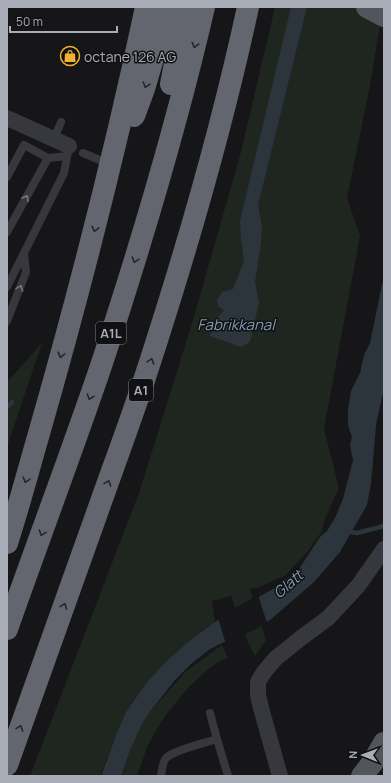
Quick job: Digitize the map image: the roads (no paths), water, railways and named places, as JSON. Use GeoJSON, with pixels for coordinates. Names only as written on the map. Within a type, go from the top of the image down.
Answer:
{"type":"FeatureCollection","features":[{"type":"Feature","properties":{"kind":"highway"},"geometry":{"type":"LineString","coordinates":[[7,543],[70,324],[104,191],[146,7]]}},
{"type":"Feature","properties":{"kind":"highway"},"geometry":{"type":"LineString","coordinates":[[104,191],[144,89],[168,7]]}},
{"type":"Feature","properties":{"kind":"highway"},"geometry":{"type":"LineString","coordinates":[[146,223],[158,136],[175,64],[186,7]]}},
{"type":"Feature","properties":{"kind":"highway","name":"A1L"},"geometry":{"type":"LineString","coordinates":[[7,629],[95,382],[124,295],[178,113],[204,7]]}},
{"type":"Feature","properties":{"kind":"highway","name":"A1"},"geometry":{"type":"LineString","coordinates":[[7,765],[155,348],[206,177],[235,65],[248,7]]}},
{"type":"Feature","properties":{"kind":"main road"},"geometry":{"type":"LineString","coordinates":[[367,7],[384,16]]}},
{"type":"Feature","properties":{"kind":"main road"},"geometry":{"type":"LineString","coordinates":[[362,776],[373,762],[384,743]]}},
{"type":"Feature","properties":{"kind":"street"},"geometry":{"type":"LineString","coordinates":[[7,119],[54,139],[73,152]]}},
{"type":"Feature","properties":{"kind":"street"},"geometry":{"type":"LineString","coordinates":[[280,776],[260,708],[258,682],[276,658],[328,618],[358,586],[384,549]]}},
{"type":"Feature","properties":{"kind":"lane"},"geometry":{"type":"LineString","coordinates":[[54,139],[61,122]]}},
{"type":"Feature","properties":{"kind":"lane"},"geometry":{"type":"LineString","coordinates":[[7,177],[24,145],[48,158],[73,152],[110,165]]}},
{"type":"Feature","properties":{"kind":"lane"},"geometry":{"type":"LineString","coordinates":[[7,287],[73,152]]}},
{"type":"Feature","properties":{"kind":"lane"},"geometry":{"type":"LineString","coordinates":[[7,232],[48,158]]}},
{"type":"Feature","properties":{"kind":"lane"},"geometry":{"type":"LineString","coordinates":[[7,321],[26,272],[24,253]]}},
{"type":"Feature","properties":{"kind":"lane"},"geometry":{"type":"LineString","coordinates":[[210,713],[228,776]]}},
{"type":"Feature","properties":{"kind":"lane"},"geometry":{"type":"LineString","coordinates":[[161,776],[162,767],[166,758],[174,753],[217,739]]}},
{"type":"Feature","properties":{"kind":"water","name":"Fabrikkanal"},"geometry":{"type":"Polygon","coordinates":[[[291,7],[307,7],[258,205],[262,226],[255,282],[259,303],[250,342],[241,347],[210,336],[215,321],[224,310],[219,307],[217,301],[222,292],[233,289],[244,261],[240,221],[291,7]]]}},
{"type":"Feature","properties":{"kind":"water","name":"Glatt"},"geometry":{"type":"Polygon","coordinates":[[[384,275],[384,392],[376,425],[371,484],[367,505],[340,552],[314,582],[270,620],[210,649],[191,664],[175,680],[149,713],[131,748],[121,776],[101,776],[126,712],[147,682],[189,641],[215,622],[280,585],[299,569],[320,537],[327,531],[335,518],[343,499],[353,460],[350,445],[352,437],[348,425],[348,410],[351,391],[360,373],[364,355],[370,343],[384,275]]]}},
{"type":"Feature","properties":{"kind":"waterway","name":"Fabrikkanal"},"geometry":{"type":"LineString","coordinates":[[7,407],[12,402]]}},
{"type":"Feature","properties":{"kind":"waterway"},"geometry":{"type":"LineString","coordinates":[[347,531],[357,533],[384,526]]}},
{"type":"Feature","properties":{"kind":"place","name":"octane 126 AG"},"geometry":{"type":"Point","coordinates":[70,56]}}]}
